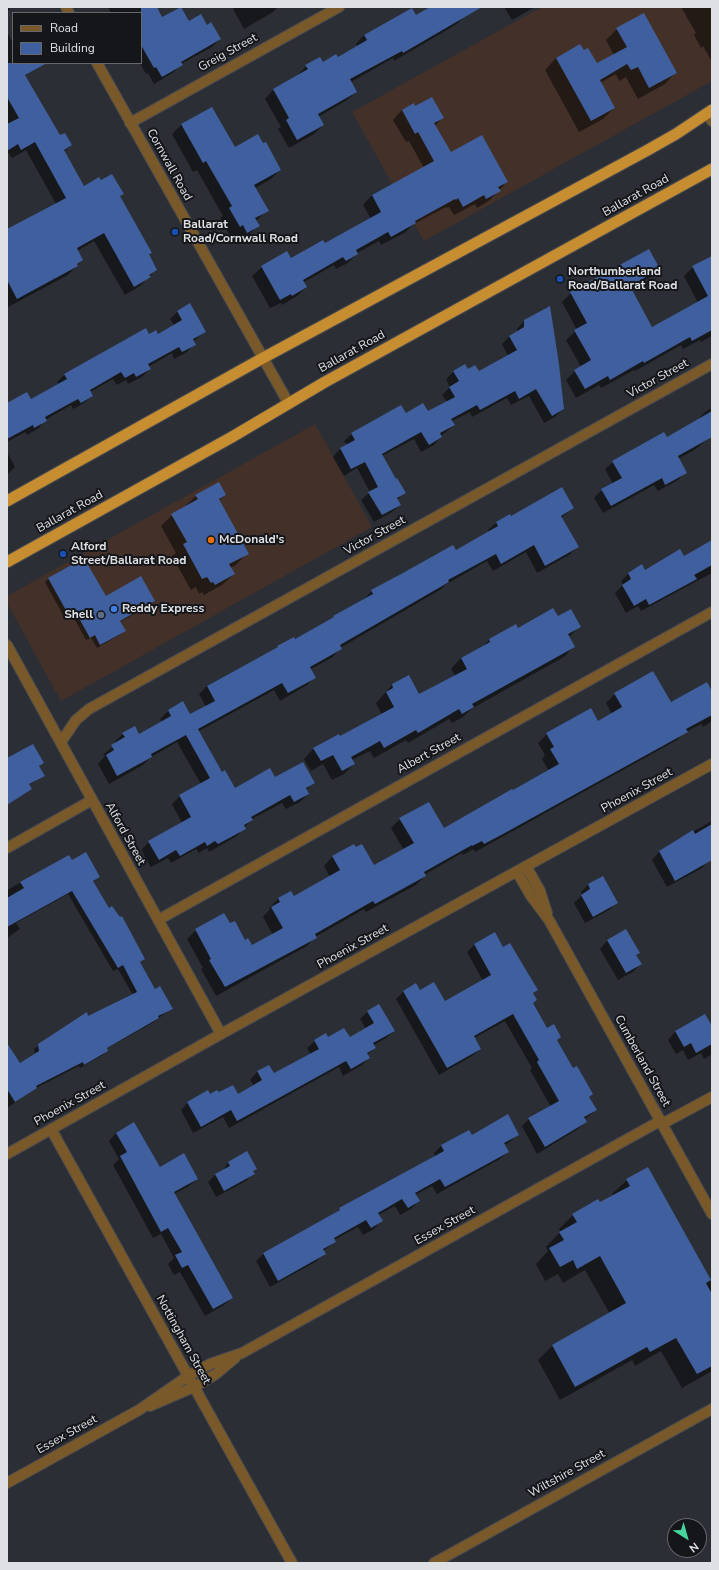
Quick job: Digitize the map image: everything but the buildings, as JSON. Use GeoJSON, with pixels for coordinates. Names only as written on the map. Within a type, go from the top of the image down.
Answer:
{"type":"FeatureCollection","features":[{"type":"Feature","properties":{"kind":"highway"},"geometry":{"type":"LineString","coordinates":[[7,502],[263,358],[652,148],[710,115]]}},
{"type":"Feature","properties":{"kind":"highway","name":"Ballarat Road"},"geometry":{"type":"LineString","coordinates":[[7,562],[289,404],[325,382],[712,169]]}},
{"type":"Feature","properties":{"kind":"street","name":"Greig Street"},"geometry":{"type":"LineString","coordinates":[[130,123],[334,8]]}},
{"type":"Feature","properties":{"kind":"street","name":"Cornwall Road"},"geometry":{"type":"LineString","coordinates":[[98,64],[289,404]]}},
{"type":"Feature","properties":{"kind":"street","name":"Victor Street"},"geometry":{"type":"LineString","coordinates":[[61,742],[76,720],[89,709],[712,364]]}},
{"type":"Feature","properties":{"kind":"street","name":"Albert Street"},"geometry":{"type":"LineString","coordinates":[[158,920],[712,612]]}},
{"type":"Feature","properties":{"kind":"street","name":"Alford Street"},"geometry":{"type":"LineString","coordinates":[[7,645],[221,1034]]}},
{"type":"Feature","properties":{"kind":"street","name":"Phoenix Street"},"geometry":{"type":"LineString","coordinates":[[7,1154],[221,1034],[712,764]]}},
{"type":"Feature","properties":{"kind":"street"},"geometry":{"type":"LineString","coordinates":[[7,848],[92,800]]}},
{"type":"Feature","properties":{"kind":"street","name":"Cumberland Street"},"geometry":{"type":"LineString","coordinates":[[526,866],[540,891],[549,920]]}},
{"type":"Feature","properties":{"kind":"street","name":"Cumberland Street"},"geometry":{"type":"LineString","coordinates":[[517,872],[531,896],[549,920],[712,1214]]}},
{"type":"Feature","properties":{"kind":"street","name":"Essex Street"},"geometry":{"type":"LineString","coordinates":[[7,1483],[139,1410],[188,1376],[210,1364],[242,1353],[661,1123],[712,1097]]}},
{"type":"Feature","properties":{"kind":"street","name":"Nottingham Street"},"geometry":{"type":"LineString","coordinates":[[51,1129],[292,1563]]}},
{"type":"Feature","properties":{"kind":"street","name":"Essex Street"},"geometry":{"type":"LineString","coordinates":[[139,1410],[194,1387],[216,1374],[242,1353]]}},
{"type":"Feature","properties":{"kind":"street","name":"Wiltshire Street"},"geometry":{"type":"LineString","coordinates":[[434,1563],[712,1409]]}},
{"type":"Feature","properties":{"kind":"shaded area"},"geometry":{"type":"Polygon","coordinates":[[[542,7],[712,7],[712,81],[424,241],[352,112],[542,7]]]}},
{"type":"Feature","properties":{"kind":"shaded area"},"geometry":{"type":"Polygon","coordinates":[[[315,424],[372,527],[61,701],[7,603],[7,596],[315,424]]]}},
{"type":"Feature","properties":{"kind":"place","name":"Ballarat Road/Cornwall Road"},"geometry":{"type":"Point","coordinates":[175,232]}},
{"type":"Feature","properties":{"kind":"place","name":"Northumberland Road/Ballarat Road"},"geometry":{"type":"Point","coordinates":[560,279]}},
{"type":"Feature","properties":{"kind":"place","name":"McDonald's"},"geometry":{"type":"Point","coordinates":[211,540]}},
{"type":"Feature","properties":{"kind":"place","name":"Alford Street/Ballarat Road"},"geometry":{"type":"Point","coordinates":[63,554]}},
{"type":"Feature","properties":{"kind":"place","name":"Reddy Express"},"geometry":{"type":"Point","coordinates":[114,609]}},
{"type":"Feature","properties":{"kind":"place","name":"Shell"},"geometry":{"type":"Point","coordinates":[101,615]}}]}
